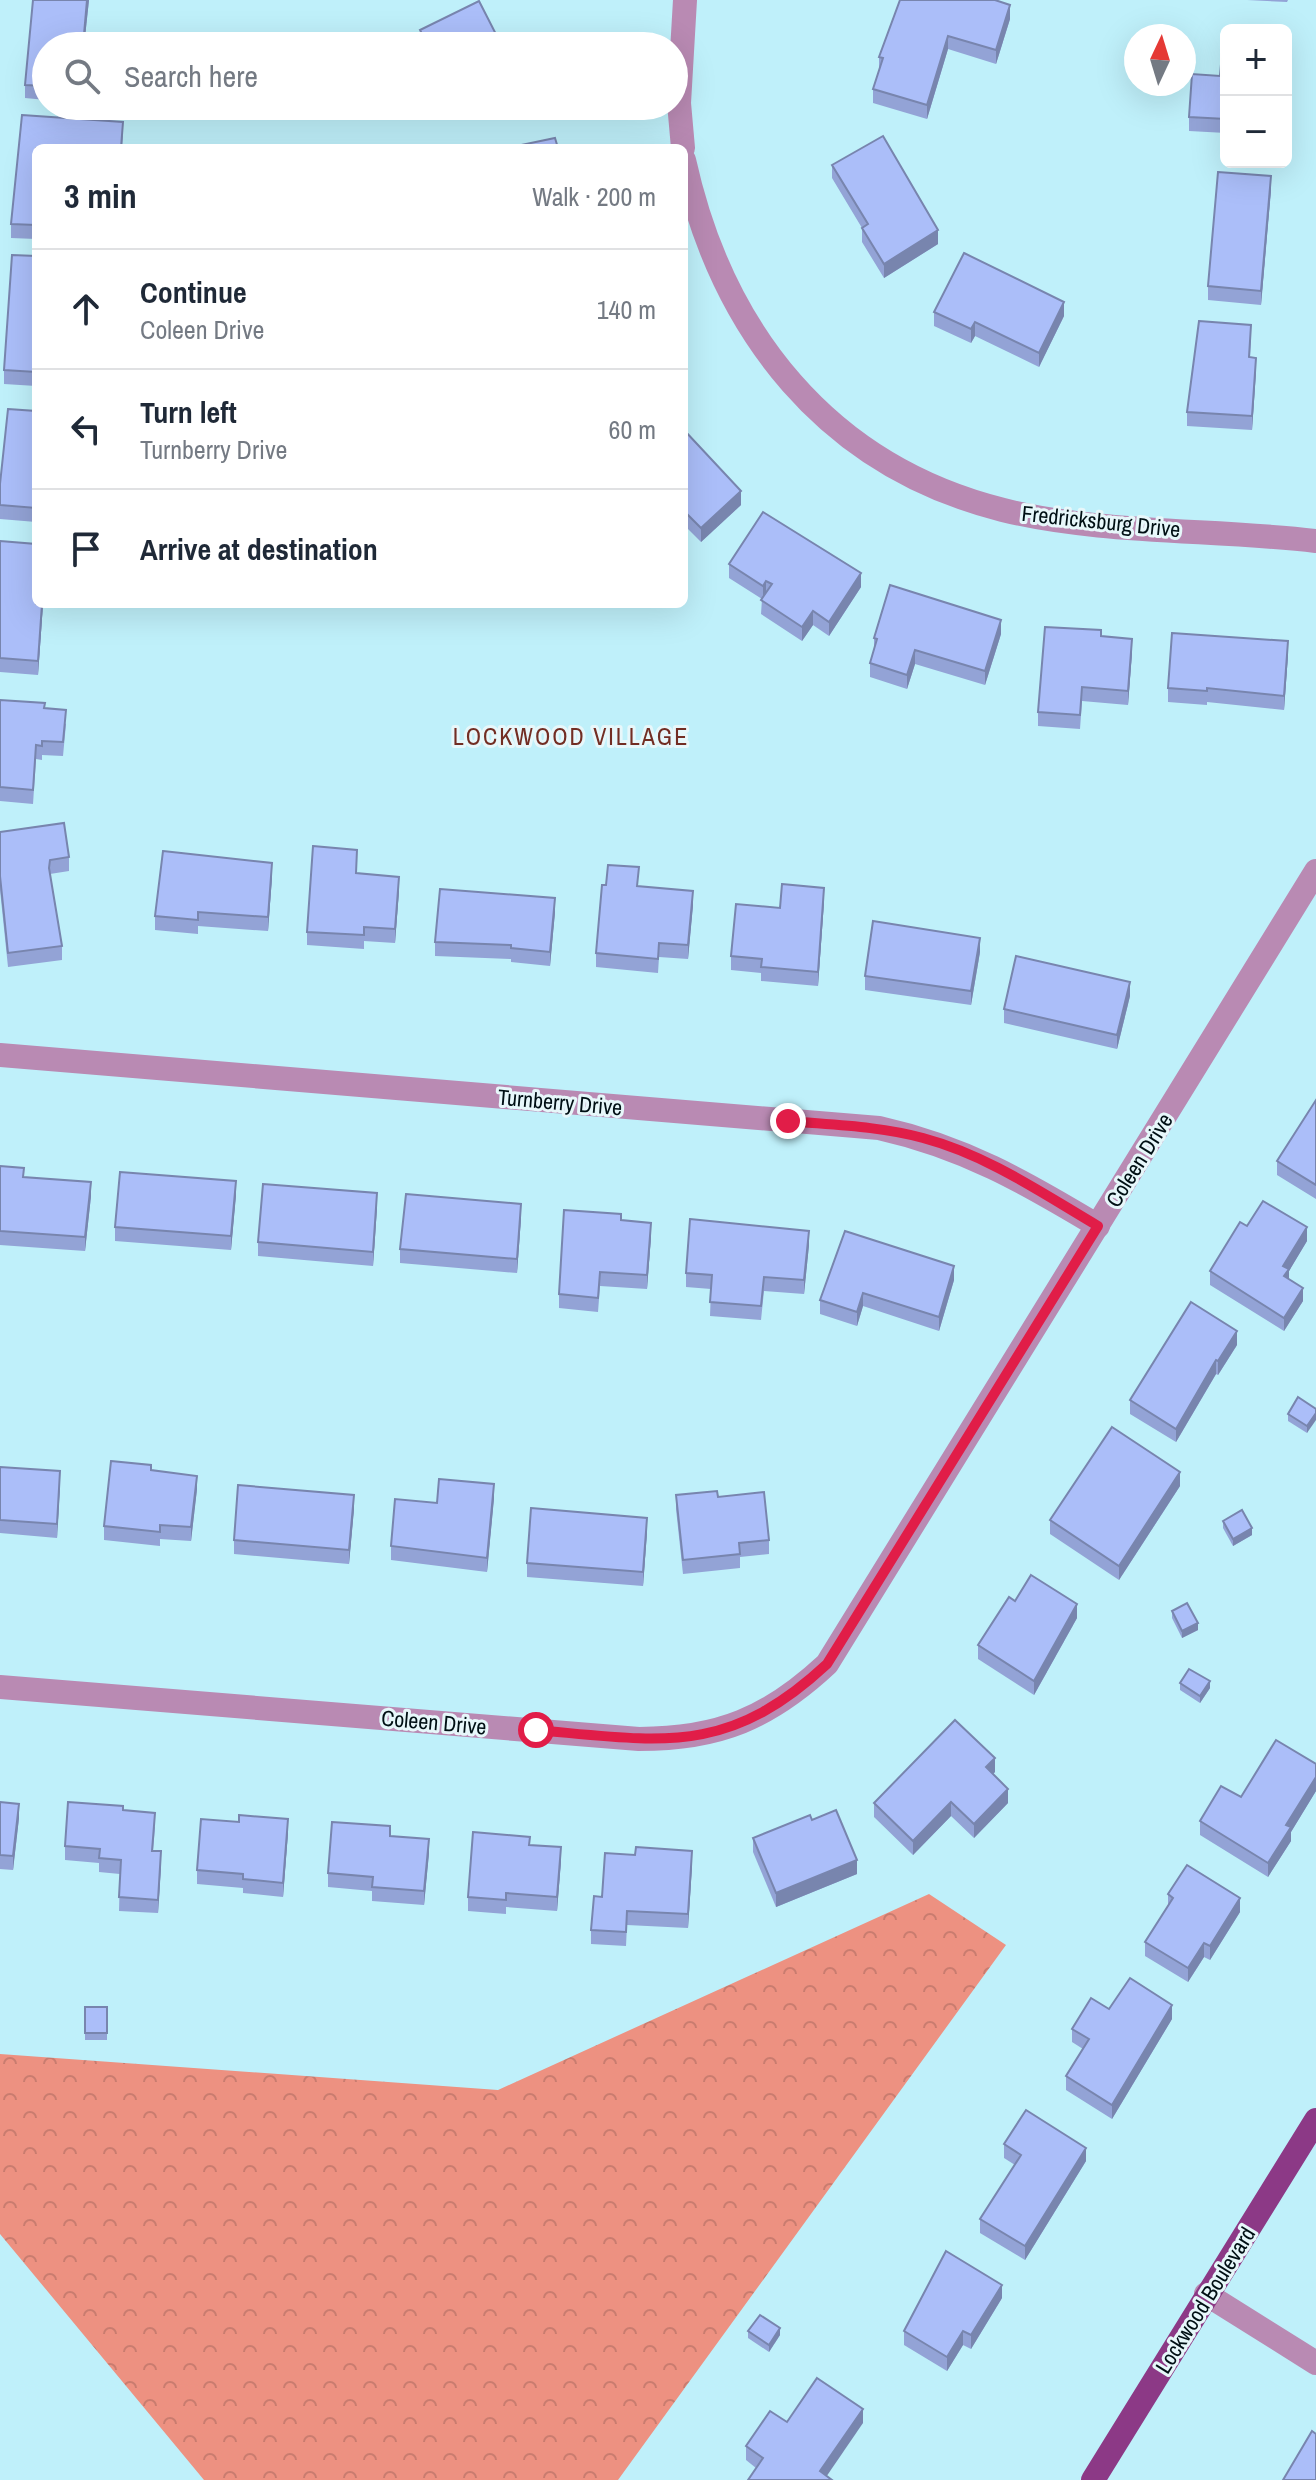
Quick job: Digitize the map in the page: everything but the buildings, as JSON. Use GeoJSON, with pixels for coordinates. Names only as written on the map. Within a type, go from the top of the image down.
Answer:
{"type":"FeatureCollection","features":[{"type":"Feature","properties":{"kind":"main road","name":"Lockwood Boulevard"},"geometry":{"type":"LineString","coordinates":[[1093,2480],[1316,2120]]}},
{"type":"Feature","properties":{"kind":"street"},"geometry":{"type":"LineString","coordinates":[[683,32],[685,0]]}},
{"type":"Feature","properties":{"kind":"street"},"geometry":{"type":"LineString","coordinates":[[681,120],[683,144]]}},
{"type":"Feature","properties":{"kind":"street","name":"Fredricksburg Drive"},"geometry":{"type":"LineString","coordinates":[[688,178],[714,264],[739,314],[776,366],[821,413],[864,449],[954,496],[1004,511],[1070,521],[1316,541]]}},
{"type":"Feature","properties":{"kind":"street","name":"Coleen Drive"},"geometry":{"type":"LineString","coordinates":[[0,1687],[639,1739],[698,1736],[748,1721],[794,1695],[827,1664],[1316,871]]}},
{"type":"Feature","properties":{"kind":"street","name":"Turnberry Drive"},"geometry":{"type":"LineString","coordinates":[[0,1055],[879,1128],[923,1138],[972,1155],[1098,1226]]}},
{"type":"Feature","properties":{"kind":"street"},"geometry":{"type":"LineString","coordinates":[[1206,2294],[1316,2363]]}},
{"type":"Feature","properties":{"kind":"green space"},"geometry":{"type":"Polygon","coordinates":[[[929,1894],[1006,1945],[618,2480],[204,2480],[0,2234],[0,2054],[498,2090],[929,1894]]]}},
{"type":"Feature","properties":{"kind":"district","name":"LOCKWOOD VILLAGE"},"geometry":{"type":"Point","coordinates":[571,737]}},
{"type":"Feature","properties":{"kind":"route"},"geometry":{"type":"LineString","coordinates":[[536,1730],[639,1739],[698,1736],[748,1721],[794,1695],[827,1664],[1098,1226],[1007,1172],[972,1155],[923,1138],[879,1128],[788,1121]]}}]}
